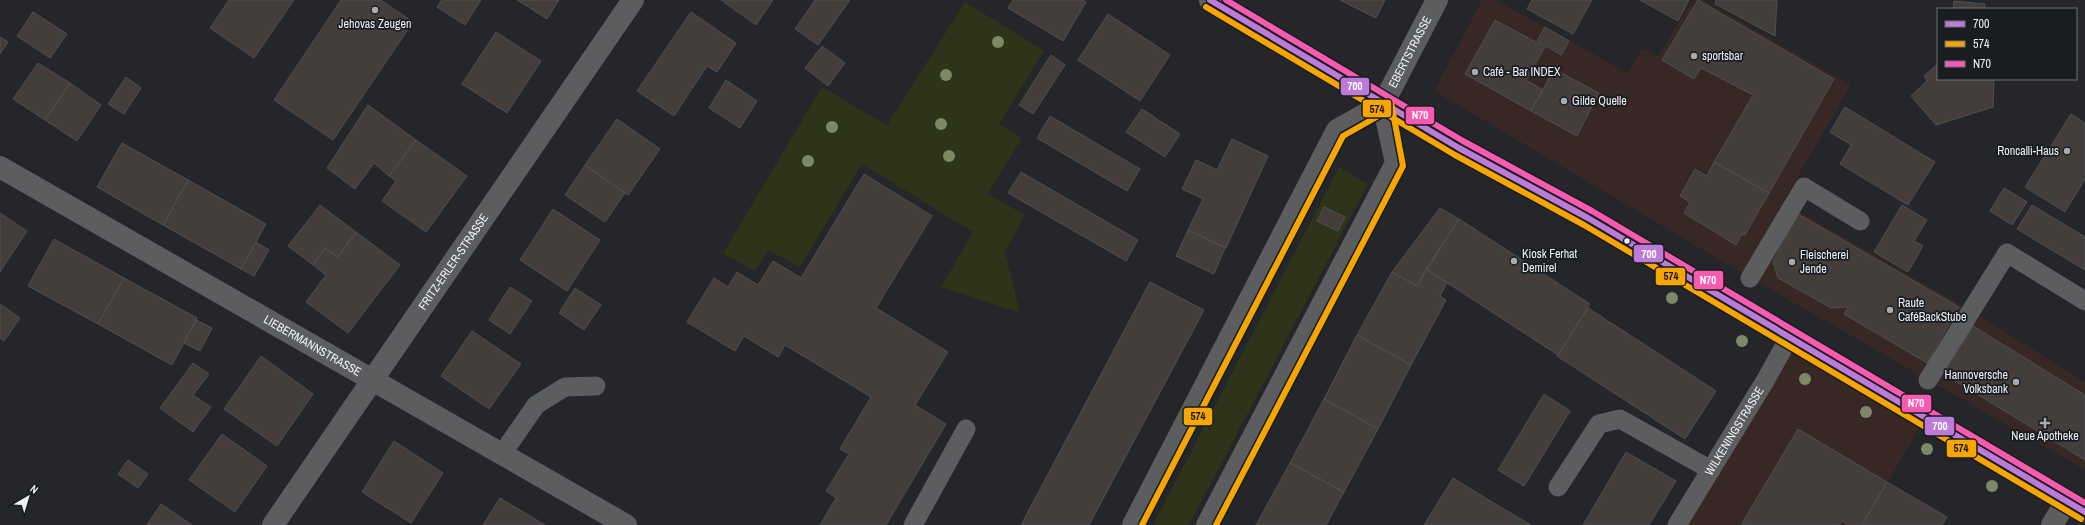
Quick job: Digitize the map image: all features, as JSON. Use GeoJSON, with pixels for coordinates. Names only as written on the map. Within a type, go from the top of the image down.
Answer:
{"type":"FeatureCollection","features":[{"type":"Feature","properties":{"kind":"street","name":"FRITZ-ERLER-STRASSE"},"geometry":{"type":"LineString","coordinates":[[273,525],[633,0]]}},
{"type":"Feature","properties":{"kind":"street"},"geometry":{"type":"LineString","coordinates":[[1210,0],[1382,104],[1459,148],[1588,218],[1790,336],[2085,512]]}},
{"type":"Feature","properties":{"kind":"street","name":"EBERTSTRASSE"},"geometry":{"type":"LineString","coordinates":[[1382,104],[1437,0]]}},
{"type":"Feature","properties":{"kind":"street"},"geometry":{"type":"LineString","coordinates":[[1132,525],[1337,130],[1382,104]]}},
{"type":"Feature","properties":{"kind":"street"},"geometry":{"type":"LineString","coordinates":[[1207,525],[1396,163],[1382,104]]}},
{"type":"Feature","properties":{"kind":"street","name":"LIEBERMANNSTRASSE"},"geometry":{"type":"LineString","coordinates":[[0,166],[626,525]]}},
{"type":"Feature","properties":{"kind":"street"},"geometry":{"type":"LineString","coordinates":[[2052,525],[2067,500]]}},
{"type":"Feature","properties":{"kind":"lane"},"geometry":{"type":"LineString","coordinates":[[1750,278],[1804,187],[1860,221]]}},
{"type":"Feature","properties":{"kind":"lane"},"geometry":{"type":"LineString","coordinates":[[1928,380],[2007,253],[2085,300]]}},
{"type":"Feature","properties":{"kind":"lane","name":"WILKENINGSTRASSE"},"geometry":{"type":"LineString","coordinates":[[1677,525],[1765,381],[1790,336]]}},
{"type":"Feature","properties":{"kind":"lane"},"geometry":{"type":"LineString","coordinates":[[502,454],[536,405],[565,387],[596,386]]}},
{"type":"Feature","properties":{"kind":"lane"},"geometry":{"type":"LineString","coordinates":[[1558,487],[1599,424],[1620,419],[1711,470]]}},
{"type":"Feature","properties":{"kind":"lane"},"geometry":{"type":"LineString","coordinates":[[913,525],[966,429]]}},
{"type":"Feature","properties":{"kind":"shaded area"},"geometry":{"type":"Polygon","coordinates":[[[1482,0],[1496,0],[1628,73],[1642,48],[1658,56],[1693,0],[1703,0],[1851,85],[1783,202],[1975,313],[2085,382],[2085,470],[1742,273],[1434,91],[1482,0]]]}},
{"type":"Feature","properties":{"kind":"shaded area"},"geometry":{"type":"Polygon","coordinates":[[[1791,347],[1922,424],[1862,525],[1685,525],[1791,347]]]}},
{"type":"Feature","properties":{"kind":"green space"},"geometry":{"type":"Polygon","coordinates":[[[965,2],[1044,51],[999,124],[1022,138],[988,194],[1025,215],[1005,252],[1020,313],[941,287],[973,232],[862,164],[800,267],[768,250],[755,271],[723,253],[822,87],[887,125],[965,2]]]}},
{"type":"Feature","properties":{"kind":"green space"},"geometry":{"type":"Polygon","coordinates":[[[1339,167],[1368,184],[1189,525],[1153,525],[1339,167]]]}},
{"type":"Feature","properties":{"kind":"building"},"geometry":{"type":"Polygon","coordinates":[[[229,0],[294,0],[254,58],[210,28],[229,0]]]}},
{"type":"Feature","properties":{"kind":"building"},"geometry":{"type":"Polygon","coordinates":[[[341,0],[381,0],[413,22],[333,140],[274,100],[341,0]]]}},
{"type":"Feature","properties":{"kind":"building"},"geometry":{"type":"Polygon","coordinates":[[[442,0],[481,0],[465,25],[437,7],[442,0]]]}},
{"type":"Feature","properties":{"kind":"building"},"geometry":{"type":"Polygon","coordinates":[[[517,0],[559,0],[547,19],[517,0]]]}},
{"type":"Feature","properties":{"kind":"building"},"geometry":{"type":"Polygon","coordinates":[[[721,0],[773,0],[756,25],[721,0]]]}},
{"type":"Feature","properties":{"kind":"building"},"geometry":{"type":"Polygon","coordinates":[[[815,0],[850,0],[818,45],[795,29],[815,0]]]}},
{"type":"Feature","properties":{"kind":"building"},"geometry":{"type":"Polygon","coordinates":[[[1013,0],[1083,0],[1086,2],[1063,41],[1008,8],[1013,0]]]}},
{"type":"Feature","properties":{"kind":"building"},"geometry":{"type":"Polygon","coordinates":[[[1340,0],[1385,0],[1376,18],[1340,0]]]}},
{"type":"Feature","properties":{"kind":"building"},"geometry":{"type":"Polygon","coordinates":[[[1532,0],[1592,0],[1573,34],[1527,9],[1532,0]]]}},
{"type":"Feature","properties":{"kind":"building"},"geometry":{"type":"Polygon","coordinates":[[[1640,0],[1689,0],[1678,21],[1640,0]]]}},
{"type":"Feature","properties":{"kind":"building"},"geometry":{"type":"Polygon","coordinates":[[[1698,0],[1834,79],[1769,193],[1714,162],[1753,95],[1701,68],[1694,79],[1662,60],[1698,0]]]}},
{"type":"Feature","properties":{"kind":"building"},"geometry":{"type":"Polygon","coordinates":[[[1716,0],[1777,0],[1775,36],[1715,4],[1716,0]]]}},
{"type":"Feature","properties":{"kind":"building"},"geometry":{"type":"Polygon","coordinates":[[[1954,1],[1985,4],[1984,8],[1953,8],[1954,1]]]}},
{"type":"Feature","properties":{"kind":"building"},"geometry":{"type":"Polygon","coordinates":[[[33,12],[67,34],[50,58],[17,36],[33,12]]]}},
{"type":"Feature","properties":{"kind":"building"},"geometry":{"type":"Polygon","coordinates":[[[691,12],[736,43],[717,72],[707,66],[674,116],[637,91],[691,12]]]}},
{"type":"Feature","properties":{"kind":"building"},"geometry":{"type":"Polygon","coordinates":[[[1108,14],[1170,55],[1140,101],[1078,60],[1108,14]]]}},
{"type":"Feature","properties":{"kind":"building"},"geometry":{"type":"Polygon","coordinates":[[[1495,20],[1545,47],[1526,80],[1543,90],[1531,111],[1465,74],[1495,20]]]}},
{"type":"Feature","properties":{"kind":"building"},"geometry":{"type":"Polygon","coordinates":[[[1545,27],[1569,41],[1561,55],[1537,41],[1545,27]]]}},
{"type":"Feature","properties":{"kind":"building"},"geometry":{"type":"Polygon","coordinates":[[[496,32],[541,61],[507,113],[462,84],[496,32]]]}},
{"type":"Feature","properties":{"kind":"building"},"geometry":{"type":"Polygon","coordinates":[[[0,37],[8,42],[0,54],[0,37]]]}},
{"type":"Feature","properties":{"kind":"building"},"geometry":{"type":"Polygon","coordinates":[[[822,46],[845,63],[828,86],[805,68],[822,46]]]}},
{"type":"Feature","properties":{"kind":"building"},"geometry":{"type":"Polygon","coordinates":[[[1051,55],[1065,65],[1033,114],[1019,105],[1051,55]]]}},
{"type":"Feature","properties":{"kind":"building"},"geometry":{"type":"Polygon","coordinates":[[[38,63],[70,83],[45,120],[13,99],[38,63]]]}},
{"type":"Feature","properties":{"kind":"building"},"geometry":{"type":"Polygon","coordinates":[[[1937,65],[1937,80],[1994,80],[1993,107],[1936,125],[1911,96],[1927,81],[1924,76],[1937,65]]]}},
{"type":"Feature","properties":{"kind":"building"},"geometry":{"type":"Polygon","coordinates":[[[1554,69],[1599,93],[1577,136],[1531,111],[1554,69]]]}},
{"type":"Feature","properties":{"kind":"building"},"geometry":{"type":"Polygon","coordinates":[[[126,77],[141,88],[124,114],[108,104],[126,77]]]}},
{"type":"Feature","properties":{"kind":"building"},"geometry":{"type":"Polygon","coordinates":[[[726,80],[757,101],[740,128],[709,108],[726,80]]]}},
{"type":"Feature","properties":{"kind":"building"},"geometry":{"type":"Polygon","coordinates":[[[70,83],[101,105],[77,141],[45,120],[70,83]]]}},
{"type":"Feature","properties":{"kind":"building"},"geometry":{"type":"Polygon","coordinates":[[[368,105],[416,140],[389,176],[374,163],[355,189],[327,168],[368,105]]]}},
{"type":"Feature","properties":{"kind":"building"},"geometry":{"type":"Polygon","coordinates":[[[1845,107],[1935,162],[1908,205],[1840,164],[1851,145],[1830,132],[1845,107]]]}},
{"type":"Feature","properties":{"kind":"building"},"geometry":{"type":"Polygon","coordinates":[[[1142,109],[1180,134],[1165,157],[1126,132],[1142,109]]]}},
{"type":"Feature","properties":{"kind":"building","name":"Roncalli-Haus"},"geometry":{"type":"Polygon","coordinates":[[[2071,114],[2085,123],[2085,179],[2065,212],[2025,187],[2071,114]]]}},
{"type":"Feature","properties":{"kind":"building"},"geometry":{"type":"Polygon","coordinates":[[[1050,116],[1140,169],[1127,191],[1037,138],[1050,116]]]}},
{"type":"Feature","properties":{"kind":"building"},"geometry":{"type":"Polygon","coordinates":[[[617,119],[660,149],[628,195],[585,165],[617,119]]]}},
{"type":"Feature","properties":{"kind":"building"},"geometry":{"type":"Polygon","coordinates":[[[1232,139],[1268,156],[1226,248],[1188,230],[1203,199],[1182,189],[1196,160],[1217,170],[1232,139]]]}},
{"type":"Feature","properties":{"kind":"building"},"geometry":{"type":"Polygon","coordinates":[[[416,140],[467,176],[426,232],[382,201],[396,181],[389,176],[416,140]]]}},
{"type":"Feature","properties":{"kind":"building"},"geometry":{"type":"Polygon","coordinates":[[[122,143],[188,180],[163,225],[97,187],[122,143]]]}},
{"type":"Feature","properties":{"kind":"building"},"geometry":{"type":"Polygon","coordinates":[[[1714,162],[1769,193],[1745,235],[1742,234],[1736,245],[1684,213],[1690,202],[1680,196],[1695,169],[1707,176],[1714,162]]]}},
{"type":"Feature","properties":{"kind":"building"},"geometry":{"type":"Polygon","coordinates":[[[585,165],[625,193],[605,222],[565,195],[585,165]]]}},
{"type":"Feature","properties":{"kind":"building"},"geometry":{"type":"Polygon","coordinates":[[[1021,172],[1138,240],[1126,261],[1008,193],[1021,172]]]}},
{"type":"Feature","properties":{"kind":"building"},"geometry":{"type":"Polygon","coordinates":[[[864,174],[932,216],[876,308],[948,352],[915,405],[946,424],[886,525],[820,525],[836,498],[826,491],[849,454],[840,449],[871,397],[785,345],[778,357],[744,336],[735,351],[687,322],[714,278],[728,287],[737,272],[758,285],[773,261],[801,278],[864,174]]]}},
{"type":"Feature","properties":{"kind":"building"},"geometry":{"type":"Polygon","coordinates":[[[188,180],[266,224],[241,269],[163,225],[188,180]]]}},
{"type":"Feature","properties":{"kind":"building"},"geometry":{"type":"Polygon","coordinates":[[[2004,188],[2027,202],[2012,225],[1990,211],[2004,188]]]}},
{"type":"Feature","properties":{"kind":"building"},"geometry":{"type":"Polygon","coordinates":[[[320,205],[356,232],[338,257],[325,248],[313,265],[288,246],[320,205]]]}},
{"type":"Feature","properties":{"kind":"building"},"geometry":{"type":"Polygon","coordinates":[[[1902,205],[1927,220],[1914,241],[1923,246],[1908,272],[1874,252],[1902,205]]]}},
{"type":"Feature","properties":{"kind":"building"},"geometry":{"type":"Polygon","coordinates":[[[2032,205],[2085,237],[2085,270],[2017,229],[2032,205]]]}},
{"type":"Feature","properties":{"kind":"building"},"geometry":{"type":"Polygon","coordinates":[[[1324,207],[1345,217],[1338,231],[1317,221],[1324,207]]]}},
{"type":"Feature","properties":{"kind":"building"},"geometry":{"type":"Polygon","coordinates":[[[1440,208],[1459,219],[1417,286],[1392,272],[1440,208]]]}},
{"type":"Feature","properties":{"kind":"building"},"geometry":{"type":"Polygon","coordinates":[[[553,209],[600,240],[567,291],[520,260],[553,209]]]}},
{"type":"Feature","properties":{"kind":"building"},"geometry":{"type":"Polygon","coordinates":[[[0,213],[27,231],[0,272],[0,213]]]}},
{"type":"Feature","properties":{"kind":"building"},"geometry":{"type":"Polygon","coordinates":[[[1798,214],[1959,307],[1927,363],[1844,314],[1848,307],[1831,308],[1778,278],[1773,262],[1798,214]]]}},
{"type":"Feature","properties":{"kind":"building"},"geometry":{"type":"Polygon","coordinates":[[[1459,219],[1590,304],[1558,355],[1426,269],[1459,219]]]}},
{"type":"Feature","properties":{"kind":"building"},"geometry":{"type":"Polygon","coordinates":[[[1188,230],[1225,248],[1214,274],[1176,256],[1188,230]]]}},
{"type":"Feature","properties":{"kind":"building"},"geometry":{"type":"Polygon","coordinates":[[[356,232],[400,265],[348,333],[306,302],[326,275],[313,265],[325,248],[338,257],[356,232]]]}},
{"type":"Feature","properties":{"kind":"building"},"geometry":{"type":"Polygon","coordinates":[[[54,239],[124,278],[98,324],[28,286],[54,239]]]}},
{"type":"Feature","properties":{"kind":"building"},"geometry":{"type":"Polygon","coordinates":[[[256,242],[269,250],[254,276],[241,269],[256,242]]]}},
{"type":"Feature","properties":{"kind":"building"},"geometry":{"type":"Polygon","coordinates":[[[1426,269],[1447,283],[1440,296],[1446,300],[1411,365],[1357,335],[1392,272],[1417,286],[1426,269]]]}},
{"type":"Feature","properties":{"kind":"building"},"geometry":{"type":"Polygon","coordinates":[[[124,278],[197,318],[172,365],[98,324],[124,278]]]}},
{"type":"Feature","properties":{"kind":"building"},"geometry":{"type":"Polygon","coordinates":[[[1150,282],[1204,310],[1089,525],[1021,525],[1150,282]]]}},
{"type":"Feature","properties":{"kind":"building"},"geometry":{"type":"Polygon","coordinates":[[[510,287],[532,301],[510,334],[489,320],[510,287]]]}},
{"type":"Feature","properties":{"kind":"building"},"geometry":{"type":"Polygon","coordinates":[[[575,288],[601,305],[584,330],[559,313],[575,288]]]}},
{"type":"Feature","properties":{"kind":"building"},"geometry":{"type":"Polygon","coordinates":[[[0,304],[20,318],[4,341],[0,338],[0,304]]]}},
{"type":"Feature","properties":{"kind":"building"},"geometry":{"type":"Polygon","coordinates":[[[1588,308],[1716,391],[1685,439],[1557,356],[1588,308]]]}},
{"type":"Feature","properties":{"kind":"building"},"geometry":{"type":"Polygon","coordinates":[[[196,320],[212,328],[200,351],[184,343],[196,320]]]}},
{"type":"Feature","properties":{"kind":"building"},"geometry":{"type":"Polygon","coordinates":[[[1973,326],[2085,395],[2085,460],[1944,374],[1973,326]]]}},
{"type":"Feature","properties":{"kind":"building"},"geometry":{"type":"Polygon","coordinates":[[[472,331],[521,364],[489,409],[441,376],[472,331]]]}},
{"type":"Feature","properties":{"kind":"building"},"geometry":{"type":"Polygon","coordinates":[[[1357,335],[1411,365],[1378,429],[1324,399],[1357,335]]]}},
{"type":"Feature","properties":{"kind":"building"},"geometry":{"type":"Polygon","coordinates":[[[261,356],[313,394],[277,446],[224,409],[261,356]]]}},
{"type":"Feature","properties":{"kind":"building"},"geometry":{"type":"Polygon","coordinates":[[[193,363],[209,374],[193,395],[211,407],[193,432],[160,408],[193,363]]]}},
{"type":"Feature","properties":{"kind":"building"},"geometry":{"type":"Polygon","coordinates":[[[1544,394],[1570,411],[1524,486],[1498,470],[1544,394]]]}},
{"type":"Feature","properties":{"kind":"building"},"geometry":{"type":"Polygon","coordinates":[[[1324,399],[1378,429],[1344,492],[1290,463],[1324,399]]]}},
{"type":"Feature","properties":{"kind":"building"},"geometry":{"type":"Polygon","coordinates":[[[1798,429],[1887,482],[1862,525],[1848,525],[1842,521],[1839,525],[1741,525],[1798,429]]]}},
{"type":"Feature","properties":{"kind":"building"},"geometry":{"type":"Polygon","coordinates":[[[222,434],[267,466],[235,512],[189,480],[222,434]]]}},
{"type":"Feature","properties":{"kind":"building"},"geometry":{"type":"Polygon","coordinates":[[[394,441],[443,473],[411,523],[362,492],[394,441]]]}},
{"type":"Feature","properties":{"kind":"building"},"geometry":{"type":"Polygon","coordinates":[[[1626,452],[1676,481],[1649,525],[1583,525],[1626,452]]]}},
{"type":"Feature","properties":{"kind":"building"},"geometry":{"type":"Polygon","coordinates":[[[128,460],[148,474],[138,488],[118,474],[128,460]]]}},
{"type":"Feature","properties":{"kind":"building"},"geometry":{"type":"Polygon","coordinates":[[[1290,463],[1344,492],[1326,525],[1256,525],[1290,463]]]}},
{"type":"Feature","properties":{"kind":"building"},"geometry":{"type":"Polygon","coordinates":[[[1453,478],[1497,505],[1531,525],[1424,525],[1453,478]]]}},
{"type":"Feature","properties":{"kind":"building"},"geometry":{"type":"Polygon","coordinates":[[[1887,482],[1947,517],[1942,525],[1862,525],[1887,482]]]}},
{"type":"Feature","properties":{"kind":"building"},"geometry":{"type":"Polygon","coordinates":[[[500,498],[545,525],[483,525],[500,498]]]}},
{"type":"Feature","properties":{"kind":"building"},"geometry":{"type":"Polygon","coordinates":[[[161,504],[192,525],[147,525],[161,504]]]}},
{"type":"Feature","properties":{"kind":"transit line","name":"700"},"geometry":{"type":"LineString","coordinates":[[1210,0],[1459,148],[1588,218],[2085,512]]}},
{"type":"Feature","properties":{"kind":"transit line","name":"N70"},"geometry":{"type":"LineString","coordinates":[[1226,0],[1463,141],[1592,211],[2085,503]]}},
{"type":"Feature","properties":{"kind":"transit line","name":"574"},"geometry":{"type":"LineString","coordinates":[[1206,7],[1455,155],[1584,225],[2081,519]]}},
{"type":"Feature","properties":{"kind":"transit line","name":"574"},"geometry":{"type":"LineString","coordinates":[[1216,525],[1403,166],[1391,102]]}},
{"type":"Feature","properties":{"kind":"transit line","name":"574"},"geometry":{"type":"LineString","coordinates":[[1142,525],[1343,136],[1387,111]]}},
{"type":"Feature","properties":{"kind":"place","name":"Jehovas Zeugen"},"geometry":{"type":"Point","coordinates":[375,10]}},
{"type":"Feature","properties":{"kind":"place","name":"sportsbar"},"geometry":{"type":"Point","coordinates":[1694,56]}},
{"type":"Feature","properties":{"kind":"place","name":"Café - Bar INDEX"},"geometry":{"type":"Point","coordinates":[1475,72]}},
{"type":"Feature","properties":{"kind":"place","name":"Gilde Quelle"},"geometry":{"type":"Point","coordinates":[1564,101]}},
{"type":"Feature","properties":{"kind":"place","name":"Roncalli-Haus"},"geometry":{"type":"Point","coordinates":[2067,151]}},
{"type":"Feature","properties":{"kind":"place","name":"Kiosk Ferhat Demirel"},"geometry":{"type":"Point","coordinates":[1514,261]}},
{"type":"Feature","properties":{"kind":"place","name":"Fleischerei Jende"},"geometry":{"type":"Point","coordinates":[1792,262]}},
{"type":"Feature","properties":{"kind":"place","name":"Raute CaféBackStube"},"geometry":{"type":"Point","coordinates":[1890,310]}},
{"type":"Feature","properties":{"kind":"place","name":"Hannoversche Volksbank"},"geometry":{"type":"Point","coordinates":[2016,382]}},
{"type":"Feature","properties":{"kind":"place","name":"Neue Apotheke"},"geometry":{"type":"Point","coordinates":[2045,423]}}]}
